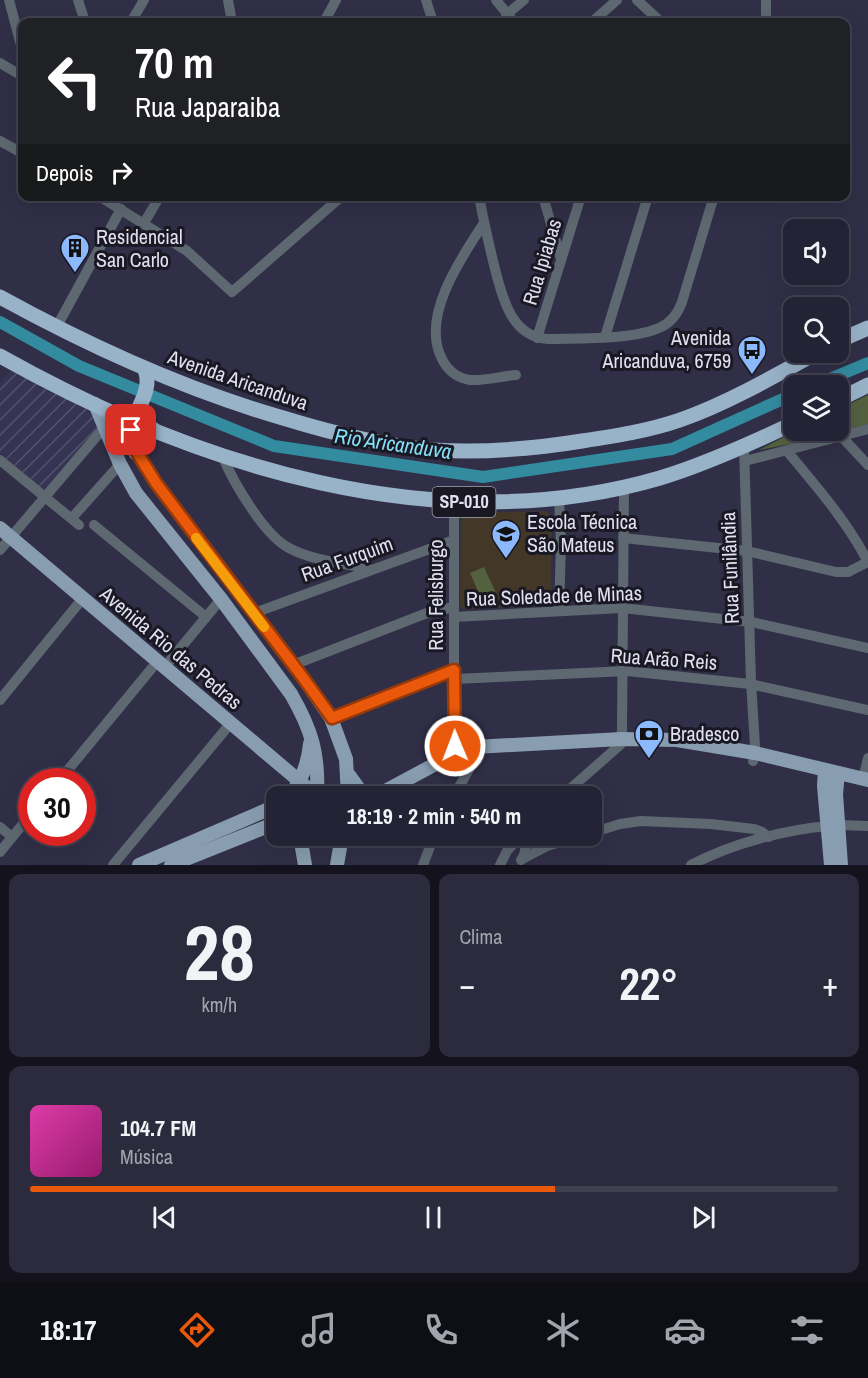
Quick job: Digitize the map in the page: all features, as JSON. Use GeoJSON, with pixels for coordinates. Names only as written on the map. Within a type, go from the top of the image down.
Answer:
{"type":"FeatureCollection","features":[{"type":"Feature","properties":{"kind":"highway","name":"Avenida Aricanduva"},"geometry":{"type":"LineString","coordinates":[[0,297],[56,328],[145,370],[244,407],[358,440],[433,450],[500,451],[621,435],[680,420],[738,394],[797,363]]}},
{"type":"Feature","properties":{"kind":"highway"},"geometry":{"type":"LineString","coordinates":[[849,336],[868,328]]}},
{"type":"Feature","properties":{"kind":"highway","name":"SP-010"},"geometry":{"type":"LineString","coordinates":[[0,356],[95,404],[136,415],[153,429],[222,455],[339,488],[409,498],[454,502],[559,498],[658,478],[744,453],[783,430]]}},
{"type":"Feature","properties":{"kind":"highway"},"geometry":{"type":"LineString","coordinates":[[136,415],[148,386],[145,370]]}},
{"type":"Feature","properties":{"kind":"highway"},"geometry":{"type":"LineString","coordinates":[[849,395],[868,386]]}},
{"type":"Feature","properties":{"kind":"highway"},"geometry":{"type":"LineString","coordinates":[[136,453],[141,440],[153,429]]}},
{"type":"Feature","properties":{"kind":"main road"},"geometry":{"type":"LineString","coordinates":[[95,404],[120,464],[136,493],[221,599],[291,694],[310,734],[317,760],[317,786]]}},
{"type":"Feature","properties":{"kind":"main road"},"geometry":{"type":"LineString","coordinates":[[136,415],[131,436],[136,453],[170,502],[332,718],[346,759],[348,786]]}},
{"type":"Feature","properties":{"kind":"main road","name":"Avenida Rio das Pedras"},"geometry":{"type":"LineString","coordinates":[[3,539],[227,727],[292,786]]}},
{"type":"Feature","properties":{"kind":"main road"},"geometry":{"type":"LineString","coordinates":[[299,786],[308,759],[310,734]]}},
{"type":"Feature","properties":{"kind":"main road"},"geometry":{"type":"LineString","coordinates":[[395,786],[457,757],[481,750],[677,740],[866,783]]}},
{"type":"Feature","properties":{"kind":"main road"},"geometry":{"type":"LineString","coordinates":[[409,786],[457,757]]}},
{"type":"Feature","properties":{"kind":"main road"},"geometry":{"type":"LineString","coordinates":[[348,773],[357,786]]}},
{"type":"Feature","properties":{"kind":"main road"},"geometry":{"type":"LineString","coordinates":[[831,776],[833,826],[831,865]]}},
{"type":"Feature","properties":{"kind":"main road"},"geometry":{"type":"LineString","coordinates":[[139,865],[266,810]]}},
{"type":"Feature","properties":{"kind":"main road"},"geometry":{"type":"LineString","coordinates":[[833,826],[841,865]]}},
{"type":"Feature","properties":{"kind":"main road"},"geometry":{"type":"LineString","coordinates":[[171,865],[266,828]]}},
{"type":"Feature","properties":{"kind":"main road"},"geometry":{"type":"LineString","coordinates":[[302,846],[305,865]]}},
{"type":"Feature","properties":{"kind":"main road"},"geometry":{"type":"LineString","coordinates":[[305,865],[309,846]]}},
{"type":"Feature","properties":{"kind":"main road"},"geometry":{"type":"LineString","coordinates":[[337,865],[340,846]]}},
{"type":"Feature","properties":{"kind":"street"},"geometry":{"type":"LineString","coordinates":[[9,0],[18,34]]}},
{"type":"Feature","properties":{"kind":"street"},"geometry":{"type":"LineString","coordinates":[[78,0],[83,18]]}},
{"type":"Feature","properties":{"kind":"street"},"geometry":{"type":"LineString","coordinates":[[133,18],[144,0]]}},
{"type":"Feature","properties":{"kind":"street"},"geometry":{"type":"LineString","coordinates":[[228,0],[231,18]]}},
{"type":"Feature","properties":{"kind":"street"},"geometry":{"type":"LineString","coordinates":[[326,18],[336,0]]}},
{"type":"Feature","properties":{"kind":"street"},"geometry":{"type":"LineString","coordinates":[[426,0],[432,18]]}},
{"type":"Feature","properties":{"kind":"street"},"geometry":{"type":"LineString","coordinates":[[496,0],[509,18]]}},
{"type":"Feature","properties":{"kind":"street"},"geometry":{"type":"LineString","coordinates":[[511,18],[524,0]]}},
{"type":"Feature","properties":{"kind":"street"},"geometry":{"type":"LineString","coordinates":[[597,18],[617,0]]}},
{"type":"Feature","properties":{"kind":"street"},"geometry":{"type":"LineString","coordinates":[[637,0],[657,18]]}},
{"type":"Feature","properties":{"kind":"street"},"geometry":{"type":"LineString","coordinates":[[766,0],[766,18]]}},
{"type":"Feature","properties":{"kind":"street"},"geometry":{"type":"LineString","coordinates":[[0,63],[18,74]]}},
{"type":"Feature","properties":{"kind":"street"},"geometry":{"type":"LineString","coordinates":[[0,141],[18,151]]}},
{"type":"Feature","properties":{"kind":"street"},"geometry":{"type":"LineString","coordinates":[[107,201],[187,251],[232,292],[336,201]]}},
{"type":"Feature","properties":{"kind":"street"},"geometry":{"type":"LineString","coordinates":[[144,223],[157,201]]}},
{"type":"Feature","properties":{"kind":"street"},"geometry":{"type":"LineString","coordinates":[[479,201],[504,303],[518,324],[537,338],[605,337],[663,327],[675,317],[682,302],[712,201]]}},
{"type":"Feature","properties":{"kind":"street"},"geometry":{"type":"LineString","coordinates":[[544,201],[561,259]]}},
{"type":"Feature","properties":{"kind":"street","name":"Rua Ipiabas"},"geometry":{"type":"LineString","coordinates":[[537,338],[579,201]]}},
{"type":"Feature","properties":{"kind":"street"},"geometry":{"type":"LineString","coordinates":[[605,337],[646,201]]}},
{"type":"Feature","properties":{"kind":"street"},"geometry":{"type":"LineString","coordinates":[[56,328],[121,209]]}},
{"type":"Feature","properties":{"kind":"street"},"geometry":{"type":"LineString","coordinates":[[484,224],[455,269],[441,302],[436,323],[436,344],[443,362],[453,374],[462,378],[473,380],[516,375]]}},
{"type":"Feature","properties":{"kind":"street"},"geometry":{"type":"LineString","coordinates":[[3,539],[45,496],[105,428]]}},
{"type":"Feature","properties":{"kind":"street"},"geometry":{"type":"LineString","coordinates":[[849,434],[868,429]]}},
{"type":"Feature","properties":{"kind":"street"},"geometry":{"type":"LineString","coordinates":[[744,453],[786,451],[823,441]]}},
{"type":"Feature","properties":{"kind":"street"},"geometry":{"type":"LineString","coordinates":[[846,441],[868,465]]}},
{"type":"Feature","properties":{"kind":"street"},"geometry":{"type":"LineString","coordinates":[[623,538],[747,551],[836,572],[848,572],[868,562],[828,501],[786,451]]}},
{"type":"Feature","properties":{"kind":"street","name":"Rua Funilândia"},"geometry":{"type":"LineString","coordinates":[[744,453],[754,757]]}},
{"type":"Feature","properties":{"kind":"street"},"geometry":{"type":"LineString","coordinates":[[222,455],[237,487],[264,524],[288,548],[304,554],[371,569]]}},
{"type":"Feature","properties":{"kind":"street"},"geometry":{"type":"LineString","coordinates":[[0,460],[75,521],[120,464]]}},
{"type":"Feature","properties":{"kind":"street"},"geometry":{"type":"LineString","coordinates":[[573,786],[621,742],[624,486]]}},
{"type":"Feature","properties":{"kind":"street"},"geometry":{"type":"LineString","coordinates":[[559,498],[561,544],[559,611]]}},
{"type":"Feature","properties":{"kind":"street","name":"Rua Felisburgo"},"geometry":{"type":"LineString","coordinates":[[454,502],[454,674],[457,757]]}},
{"type":"Feature","properties":{"kind":"street"},"geometry":{"type":"LineString","coordinates":[[94,525],[206,617]]}},
{"type":"Feature","properties":{"kind":"street","name":"Rua Furquim"},"geometry":{"type":"LineString","coordinates":[[254,613],[454,540]]}},
{"type":"Feature","properties":{"kind":"street"},"geometry":{"type":"LineString","coordinates":[[70,768],[221,599]]}},
{"type":"Feature","properties":{"kind":"street"},"geometry":{"type":"LineString","coordinates":[[0,700],[80,602]]}},
{"type":"Feature","properties":{"kind":"street","name":"Rua Soledade de Minas"},"geometry":{"type":"LineString","coordinates":[[293,665],[427,614],[454,612],[622,608],[749,621],[868,648]]}},
{"type":"Feature","properties":{"kind":"street","name":"Rua Arão Reis"},"geometry":{"type":"LineString","coordinates":[[332,718],[454,674],[622,671],[751,684],[868,711]]}},
{"type":"Feature","properties":{"kind":"street"},"geometry":{"type":"LineString","coordinates":[[113,865],[227,727]]}},
{"type":"Feature","properties":{"kind":"street"},"geometry":{"type":"LineString","coordinates":[[460,786],[481,750]]}},
{"type":"Feature","properties":{"kind":"street"},"geometry":{"type":"LineString","coordinates":[[866,783],[868,758]]}},
{"type":"Feature","properties":{"kind":"street"},"geometry":{"type":"LineString","coordinates":[[602,830],[634,821],[661,821],[754,829],[769,837]]}},
{"type":"Feature","properties":{"kind":"street"},"geometry":{"type":"LineString","coordinates":[[691,865],[712,854],[769,837],[833,826],[868,826]]}},
{"type":"Feature","properties":{"kind":"street"},"geometry":{"type":"LineString","coordinates":[[0,827],[12,837]]}},
{"type":"Feature","properties":{"kind":"street"},"geometry":{"type":"LineString","coordinates":[[0,852],[18,830]]}},
{"type":"Feature","properties":{"kind":"street"},"geometry":{"type":"LineString","coordinates":[[423,865],[430,846]]}},
{"type":"Feature","properties":{"kind":"street"},"geometry":{"type":"LineString","coordinates":[[500,865],[507,851],[514,846]]}},
{"type":"Feature","properties":{"kind":"street"},"geometry":{"type":"LineString","coordinates":[[520,863],[526,851],[525,846]]}},
{"type":"Feature","properties":{"kind":"street"},"geometry":{"type":"LineString","coordinates":[[520,863],[547,846]]}},
{"type":"Feature","properties":{"kind":"shaded area"},"geometry":{"type":"Polygon","coordinates":[[[11,370],[87,406],[100,426],[45,491],[0,453],[0,384],[11,370]]]}},
{"type":"Feature","properties":{"kind":"shaded area","name":"Escola Técnica São Mateus"},"geometry":{"type":"Polygon","coordinates":[[[546,511],[552,516],[551,600],[547,605],[464,609],[460,606],[461,517],[465,513],[546,511]]]}},
{"type":"Feature","properties":{"kind":"green space"},"geometry":{"type":"Polygon","coordinates":[[[868,395],[868,424],[849,429],[849,404],[868,395]]]}},
{"type":"Feature","properties":{"kind":"green space"},"geometry":{"type":"Polygon","coordinates":[[[783,437],[783,441],[805,441],[759,450],[783,437]]]}},
{"type":"Feature","properties":{"kind":"green space"},"geometry":{"type":"Polygon","coordinates":[[[484,567],[496,593],[482,600],[470,573],[484,567]]]}},
{"type":"Feature","properties":{"kind":"waterway","name":"Rio Aricanduva"},"geometry":{"type":"LineString","coordinates":[[0,322],[79,366],[274,446],[483,477],[672,449],[783,399]]}},
{"type":"Feature","properties":{"kind":"waterway","name":"Rio Aricanduva"},"geometry":{"type":"LineString","coordinates":[[839,375],[868,363]]}},
{"type":"Feature","properties":{"kind":"slow traffic"},"geometry":{"type":"LineString","coordinates":[[196,538],[264,627]]}},
{"type":"Feature","properties":{"kind":"place","name":"Residencial San Carlo"},"geometry":{"type":"Point","coordinates":[75,274]}},
{"type":"Feature","properties":{"kind":"place","name":"Avenida Aricanduva, 6759"},"geometry":{"type":"Point","coordinates":[752,376]}},
{"type":"Feature","properties":{"kind":"place","name":"Escola Técnica São Mateus"},"geometry":{"type":"Point","coordinates":[506,560]}},
{"type":"Feature","properties":{"kind":"place","name":"Bradesco"},"geometry":{"type":"Point","coordinates":[649,760]}},
{"type":"Feature","properties":{"kind":"route"},"geometry":{"type":"LineString","coordinates":[[131,430],[136,453],[156,483],[332,718],[454,670],[455,746]]}}]}
